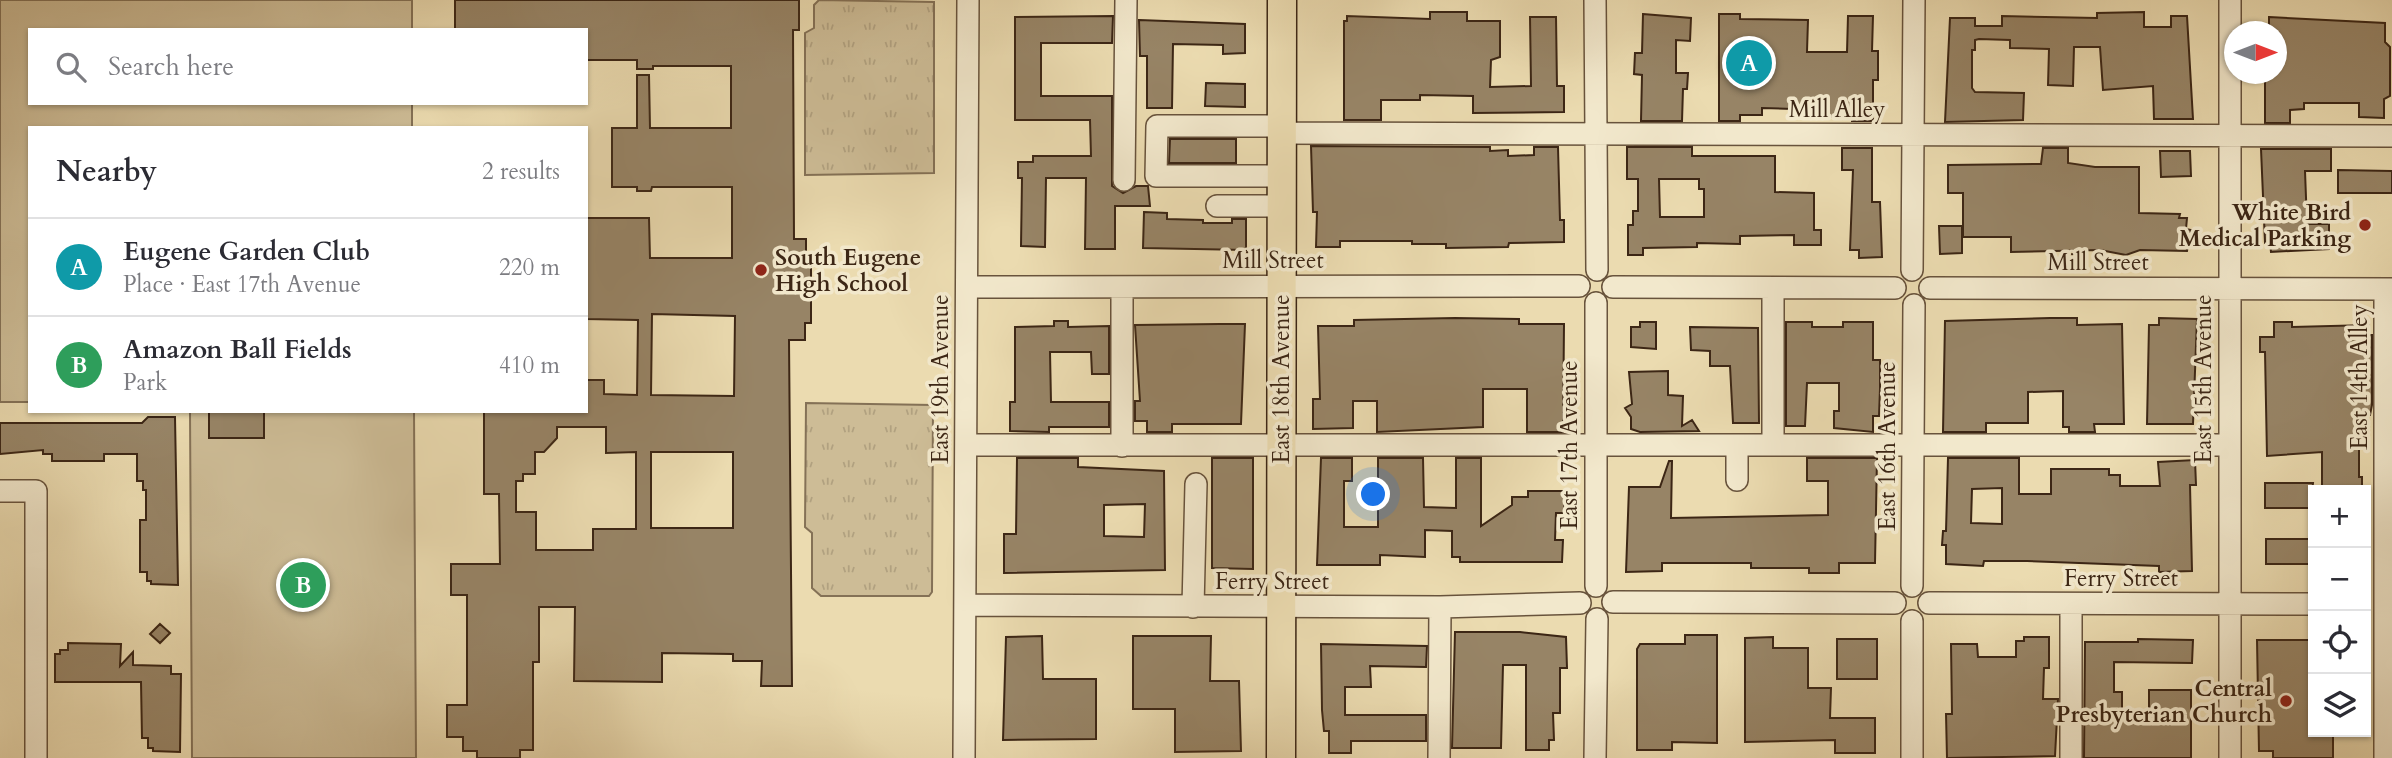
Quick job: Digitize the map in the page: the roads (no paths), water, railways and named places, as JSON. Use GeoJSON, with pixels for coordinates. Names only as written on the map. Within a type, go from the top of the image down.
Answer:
{"type":"FeatureCollection","features":[{"type":"Feature","properties":{"kind":"main road","name":"East 18th Avenue"},"geometry":{"type":"LineString","coordinates":[[1281,758],[1282,0]]}},
{"type":"Feature","properties":{"kind":"street","name":"East 19th Avenue"},"geometry":{"type":"LineString","coordinates":[[964,758],[968,0]]}},
{"type":"Feature","properties":{"kind":"street"},"geometry":{"type":"LineString","coordinates":[[1124,180],[1126,0]]}},
{"type":"Feature","properties":{"kind":"street"},"geometry":{"type":"LineString","coordinates":[[1595,0],[1597,270]]}},
{"type":"Feature","properties":{"kind":"street"},"geometry":{"type":"LineString","coordinates":[[1912,270],[1914,0]]}},
{"type":"Feature","properties":{"kind":"street","name":"East 15th Avenue"},"geometry":{"type":"LineString","coordinates":[[2230,0],[2230,758]]}},
{"type":"Feature","properties":{"kind":"street","name":"Mill Alley"},"geometry":{"type":"LineString","coordinates":[[1282,176],[1156,176],[1157,126],[1242,125],[1282,129],[1595,134],[2392,136]]}},
{"type":"Feature","properties":{"kind":"street"},"geometry":{"type":"LineString","coordinates":[[1217,206],[1282,206]]}},
{"type":"Feature","properties":{"kind":"street"},"geometry":{"type":"LineString","coordinates":[[1597,270],[1609,275],[1613,287],[1608,299],[1596,303],[1584,298],[1579,286],[1585,274],[1597,270]]}},
{"type":"Feature","properties":{"kind":"street"},"geometry":{"type":"LineString","coordinates":[[1912,270],[1927,277],[1930,288],[1923,301],[1914,305],[1901,301],[1895,288],[1898,278],[1912,270]]}},
{"type":"Feature","properties":{"kind":"street","name":"Mill Street"},"geometry":{"type":"LineString","coordinates":[[967,287],[1579,286]]}},
{"type":"Feature","properties":{"kind":"street"},"geometry":{"type":"LineString","coordinates":[[1122,287],[1122,446]]}},
{"type":"Feature","properties":{"kind":"street"},"geometry":{"type":"LineString","coordinates":[[1613,287],[1895,288]]}},
{"type":"Feature","properties":{"kind":"street"},"geometry":{"type":"LineString","coordinates":[[1773,288],[1773,445]]}},
{"type":"Feature","properties":{"kind":"street","name":"Mill Street"},"geometry":{"type":"LineString","coordinates":[[1930,288],[2389,289]]}},
{"type":"Feature","properties":{"kind":"street","name":"East 14th Alley"},"geometry":{"type":"LineString","coordinates":[[2385,758],[2381,605],[2389,289]]}},
{"type":"Feature","properties":{"kind":"street","name":"East 17th Avenue"},"geometry":{"type":"LineString","coordinates":[[1596,303],[1596,586]]}},
{"type":"Feature","properties":{"kind":"street","name":"East 16th Avenue"},"geometry":{"type":"LineString","coordinates":[[1912,586],[1914,305]]}},
{"type":"Feature","properties":{"kind":"street"},"geometry":{"type":"LineString","coordinates":[[966,445],[2229,445]]}},
{"type":"Feature","properties":{"kind":"street"},"geometry":{"type":"LineString","coordinates":[[1737,445],[1737,480]]}},
{"type":"Feature","properties":{"kind":"street"},"geometry":{"type":"LineString","coordinates":[[1193,607],[1196,484]]}},
{"type":"Feature","properties":{"kind":"street"},"geometry":{"type":"LineString","coordinates":[[0,491],[36,491],[36,758]]}},
{"type":"Feature","properties":{"kind":"street"},"geometry":{"type":"LineString","coordinates":[[1596,586],[1608,590],[1614,602],[1609,614],[1597,620],[1585,615],[1580,603],[1584,591],[1596,586]]}},
{"type":"Feature","properties":{"kind":"street"},"geometry":{"type":"LineString","coordinates":[[1912,586],[1926,593],[1929,603],[1922,617],[1912,621],[1898,614],[1895,603],[1898,593],[1912,586]]}},
{"type":"Feature","properties":{"kind":"street"},"geometry":{"type":"LineString","coordinates":[[1614,602],[1895,603]]}},
{"type":"Feature","properties":{"kind":"street","name":"Ferry Street"},"geometry":{"type":"LineString","coordinates":[[965,605],[1440,607],[1580,603]]}},
{"type":"Feature","properties":{"kind":"street","name":"Ferry Street"},"geometry":{"type":"LineString","coordinates":[[1929,603],[2308,604]]}},
{"type":"Feature","properties":{"kind":"street"},"geometry":{"type":"LineString","coordinates":[[2071,604],[2071,758]]}},
{"type":"Feature","properties":{"kind":"street"},"geometry":{"type":"LineString","coordinates":[[1438,758],[1440,607]]}},
{"type":"Feature","properties":{"kind":"street"},"geometry":{"type":"LineString","coordinates":[[1595,758],[1597,620]]}},
{"type":"Feature","properties":{"kind":"street"},"geometry":{"type":"LineString","coordinates":[[1912,621],[1912,758]]}},
{"type":"Feature","properties":{"kind":"place","name":"Eugene Garden Club"},"geometry":{"type":"Point","coordinates":[1749,63]}},
{"type":"Feature","properties":{"kind":"place","name":"White Bird Medical Parking"},"geometry":{"type":"Point","coordinates":[2365,225]}},
{"type":"Feature","properties":{"kind":"place","name":"South Eugene High School"},"geometry":{"type":"Point","coordinates":[761,270]}},
{"type":"Feature","properties":{"kind":"place","name":"Amazon Ball Fields"},"geometry":{"type":"Point","coordinates":[303,585]}},
{"type":"Feature","properties":{"kind":"place","name":"Central Presbyterian Church"},"geometry":{"type":"Point","coordinates":[2286,701]}}]}
